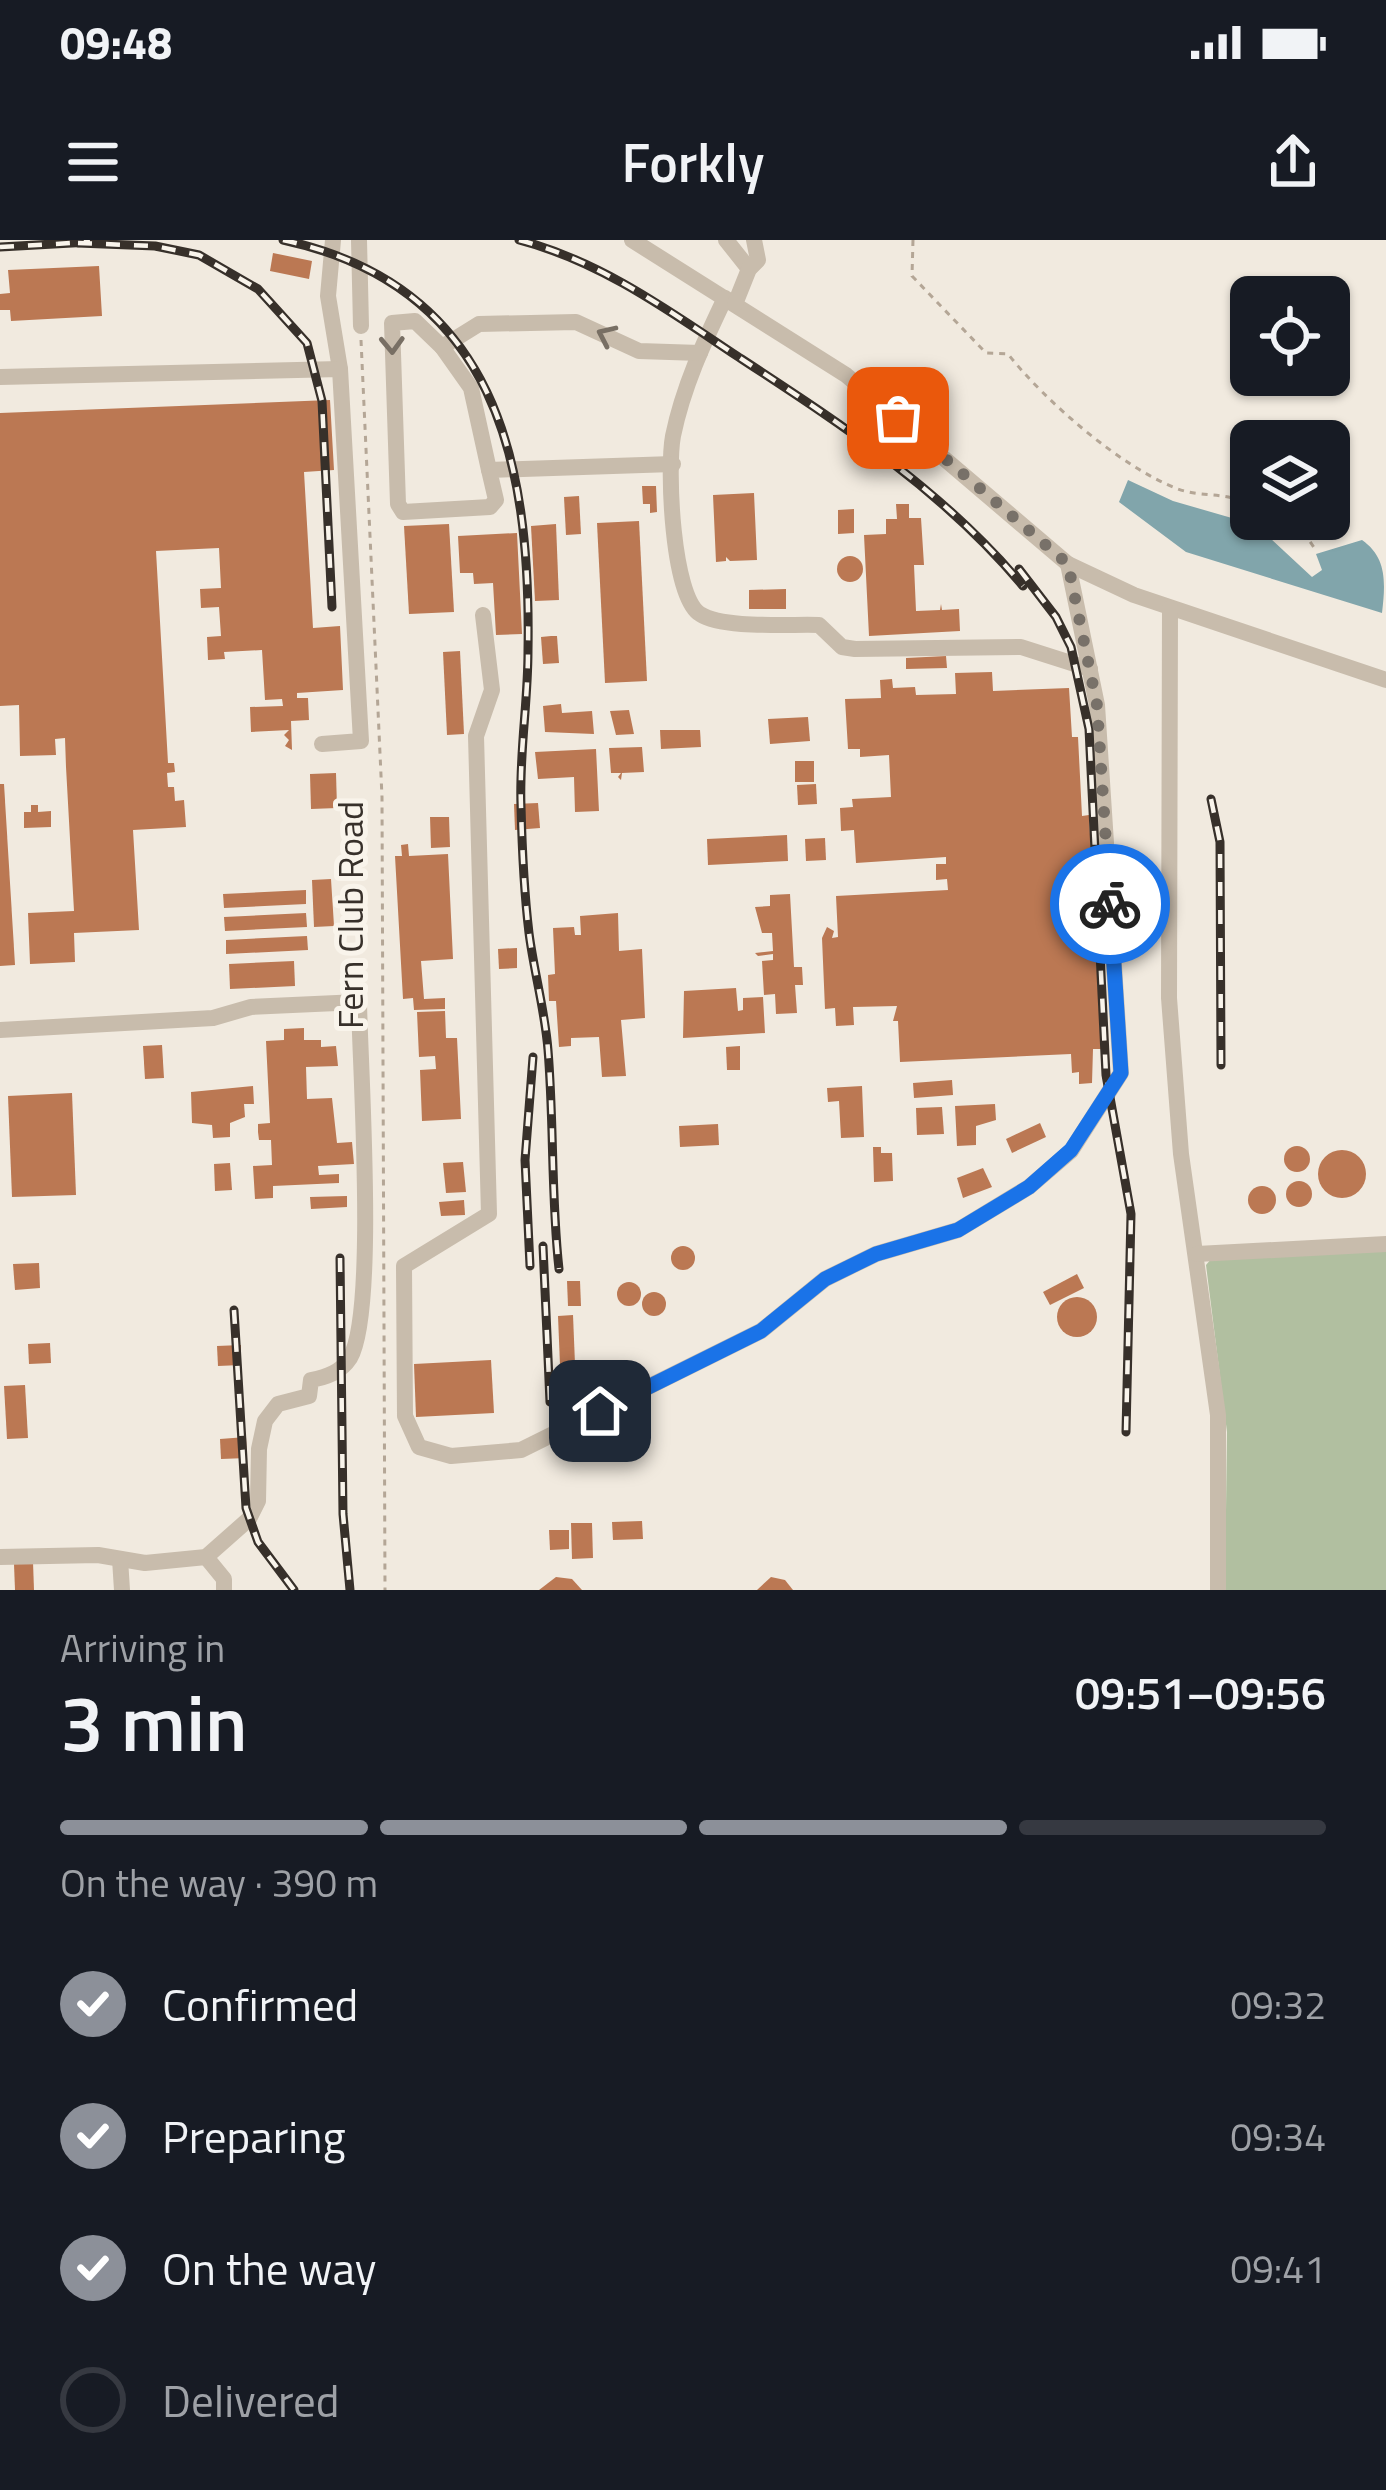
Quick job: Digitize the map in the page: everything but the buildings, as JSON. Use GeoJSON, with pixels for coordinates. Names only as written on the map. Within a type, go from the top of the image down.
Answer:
{"type":"FeatureCollection","features":[{"type":"Feature","properties":{"kind":"street"},"geometry":{"type":"LineString","coordinates":[[322,744],[361,741],[340,369],[328,296],[333,240]]}},
{"type":"Feature","properties":{"kind":"street"},"geometry":{"type":"LineString","coordinates":[[358,240],[361,326]]}},
{"type":"Feature","properties":{"kind":"street"},"geometry":{"type":"LineString","coordinates":[[632,240],[868,392],[1068,564],[1109,586],[1386,680]]}},
{"type":"Feature","properties":{"kind":"street"},"geometry":{"type":"LineString","coordinates":[[726,240],[749,269]]}},
{"type":"Feature","properties":{"kind":"street"},"geometry":{"type":"LineString","coordinates":[[754,240],[758,260],[700,353],[676,425],[673,464],[679,579],[687,603],[716,621],[819,625],[842,647],[1021,647],[1090,669]]}},
{"type":"Feature","properties":{"kind":"street"},"geometry":{"type":"LineString","coordinates":[[416,321],[442,347],[471,388],[496,500],[490,506],[403,512],[398,504],[392,323],[416,321]]}},
{"type":"Feature","properties":{"kind":"street"},"geometry":{"type":"LineString","coordinates":[[442,347],[479,324],[576,322],[639,351],[700,353]]}},
{"type":"Feature","properties":{"kind":"street"},"geometry":{"type":"LineString","coordinates":[[0,377],[340,369]]}},
{"type":"Feature","properties":{"kind":"street"},"geometry":{"type":"LineString","coordinates":[[489,470],[673,464]]}},
{"type":"Feature","properties":{"kind":"street"},"geometry":{"type":"LineString","coordinates":[[483,615],[492,690],[476,736],[489,1214],[404,1267],[403,1282],[405,1416],[418,1447],[452,1456],[521,1450],[684,1373],[761,1331],[825,1279],[876,1254],[958,1230],[1029,1187],[1071,1150],[1121,1073],[1097,705],[1068,564]]}},
{"type":"Feature","properties":{"kind":"street"},"geometry":{"type":"LineString","coordinates":[[1171,608],[1167,664],[1169,998],[1180,1154],[1218,1415],[1218,1590]]}},
{"type":"Feature","properties":{"kind":"street"},"geometry":{"type":"LineString","coordinates":[[0,1030],[213,1018],[250,1007],[359,1002],[364,1276],[354,1353],[341,1370],[311,1380],[309,1396],[278,1404],[265,1421],[258,1501],[249,1519],[206,1557],[145,1563],[0,1557]]}},
{"type":"Feature","properties":{"kind":"street"},"geometry":{"type":"LineString","coordinates":[[1197,1254],[1386,1244]]}},
{"type":"Feature","properties":{"kind":"street"},"geometry":{"type":"LineString","coordinates":[[206,1557],[224,1579],[224,1590]]}},
{"type":"Feature","properties":{"kind":"street"},"geometry":{"type":"LineString","coordinates":[[120,1559],[122,1590]]}},
{"type":"Feature","properties":{"kind":"path"},"geometry":{"type":"LineString","coordinates":[[914,240],[912,276],[986,353],[1008,354],[1069,412],[1145,473],[1191,493],[1230,496]]}},
{"type":"Feature","properties":{"kind":"path","name":"Fern Club Road"},"geometry":{"type":"LineString","coordinates":[[361,326],[382,797],[385,1590]]}},
{"type":"Feature","properties":{"kind":"path"},"geometry":{"type":"LineString","coordinates":[[1309,540],[1315,549]]}},
{"type":"Feature","properties":{"kind":"green space"},"geometry":{"type":"Polygon","coordinates":[[[1386,1248],[1386,1590],[1225,1590],[1227,1432],[1206,1265],[1212,1258],[1386,1248]]]}},
{"type":"Feature","properties":{"kind":"water"},"geometry":{"type":"Polygon","coordinates":[[[1128,480],[1173,501],[1230,517],[1230,540],[1272,540],[1312,577],[1322,570],[1316,554],[1362,540],[1376,554],[1382,570],[1382,613],[1186,552],[1119,502],[1128,480]]]}},
{"type":"Feature","properties":{"kind":"railway"},"geometry":{"type":"LineString","coordinates":[[283,240],[355,263],[412,297],[455,340],[487,392],[508,450],[521,513],[527,581],[523,854],[529,933],[548,1050],[559,1269]]}},
{"type":"Feature","properties":{"kind":"railway"},"geometry":{"type":"LineString","coordinates":[[519,240],[578,261],[632,289],[814,407],[925,489],[1023,586]]}},
{"type":"Feature","properties":{"kind":"railway"},"geometry":{"type":"LineString","coordinates":[[0,247],[90,242]]}},
{"type":"Feature","properties":{"kind":"railway"},"geometry":{"type":"LineString","coordinates":[[78,243],[155,246],[199,255],[258,289],[307,343],[322,401],[332,607]]}},
{"type":"Feature","properties":{"kind":"railway"},"geometry":{"type":"LineString","coordinates":[[1019,569],[1056,617],[1071,647],[1089,729],[1106,1075],[1131,1214],[1126,1432]]}},
{"type":"Feature","properties":{"kind":"railway"},"geometry":{"type":"LineString","coordinates":[[1211,799],[1220,842],[1221,1065]]}},
{"type":"Feature","properties":{"kind":"railway"},"geometry":{"type":"LineString","coordinates":[[530,1266],[525,1160],[533,1057]]}},
{"type":"Feature","properties":{"kind":"railway"},"geometry":{"type":"LineString","coordinates":[[543,1246],[550,1402]]}},
{"type":"Feature","properties":{"kind":"railway"},"geometry":{"type":"LineString","coordinates":[[340,1258],[343,1514],[350,1590]]}},
{"type":"Feature","properties":{"kind":"railway"},"geometry":{"type":"LineString","coordinates":[[234,1310],[246,1508],[258,1542],[294,1590]]}},
{"type":"Feature","properties":{"kind":"way so far"},"geometry":{"type":"LineString","coordinates":[[898,418],[1068,564],[1097,705],[1110,904]]}},
{"type":"Feature","properties":{"kind":"route"},"geometry":{"type":"LineString","coordinates":[[600,1411],[761,1331],[825,1279],[876,1254],[958,1230],[1029,1187],[1071,1150],[1121,1073],[1110,904]]}}]}
